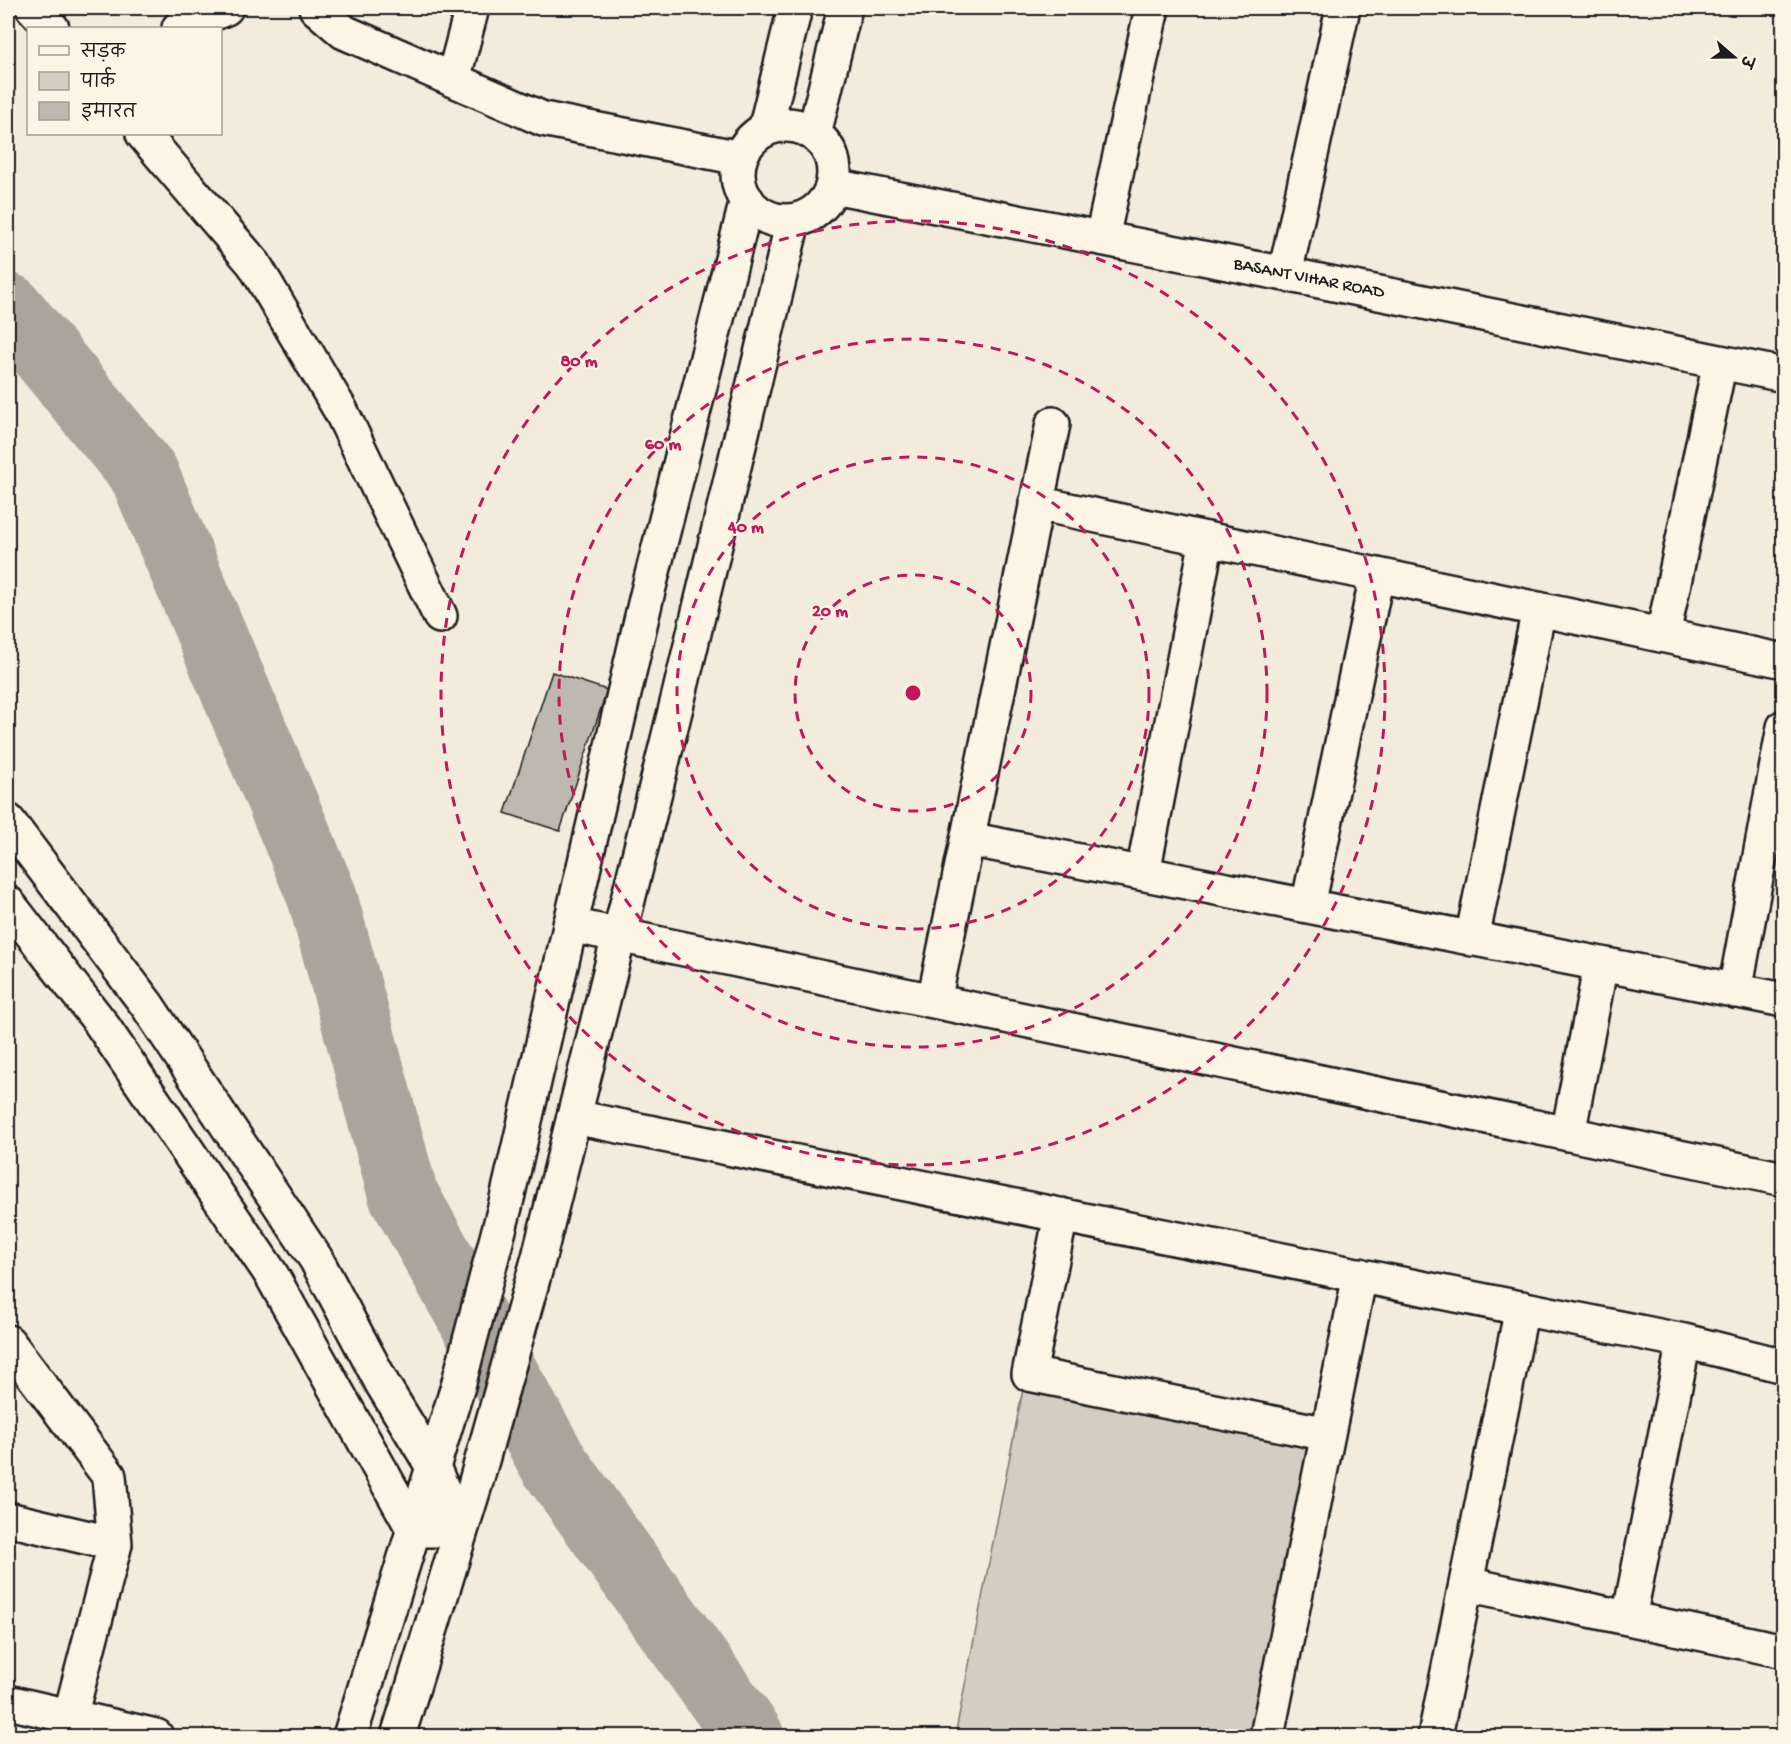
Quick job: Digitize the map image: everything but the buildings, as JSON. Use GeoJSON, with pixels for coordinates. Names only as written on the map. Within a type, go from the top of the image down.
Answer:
{"type":"FeatureCollection","features":[{"type":"Feature","properties":{"kind":"street"},"geometry":{"type":"LineString","coordinates":[[33,8],[51,27]]}},
{"type":"Feature","properties":{"kind":"street"},"geometry":{"type":"LineString","coordinates":[[181,27],[226,8]]}},
{"type":"Feature","properties":{"kind":"street"},"geometry":{"type":"LineString","coordinates":[[316,8],[344,32],[543,119],[740,158]]}},
{"type":"Feature","properties":{"kind":"street"},"geometry":{"type":"LineString","coordinates":[[453,80],[472,8]]}},
{"type":"Feature","properties":{"kind":"street"},"geometry":{"type":"LineString","coordinates":[[765,130],[795,8]]}},
{"type":"Feature","properties":{"kind":"street"},"geometry":{"type":"LineString","coordinates":[[814,134],[845,8]]}},
{"type":"Feature","properties":{"kind":"street"},"geometry":{"type":"LineString","coordinates":[[1102,238],[1152,8]]}},
{"type":"Feature","properties":{"kind":"street"},"geometry":{"type":"LineString","coordinates":[[1285,274],[1343,8]]}},
{"type":"Feature","properties":{"kind":"street"},"geometry":{"type":"LineString","coordinates":[[789,125],[804,128],[830,149],[835,168],[833,186],[825,204],[813,214],[799,221],[776,221],[755,211],[743,195],[737,177],[740,158],[750,141],[765,130],[773,126],[789,125]]}},
{"type":"Feature","properties":{"kind":"street"},"geometry":{"type":"LineString","coordinates":[[144,135],[254,264],[341,411],[440,616]]}},
{"type":"Feature","properties":{"kind":"street","name":"BASANT VIHAR ROAD"},"geometry":{"type":"LineString","coordinates":[[833,186],[1784,375]]}},
{"type":"Feature","properties":{"kind":"street"},"geometry":{"type":"LineString","coordinates":[[350,1737],[458,1386],[505,1206],[646,599],[747,200]]}},
{"type":"Feature","properties":{"kind":"street"},"geometry":{"type":"LineString","coordinates":[[398,1737],[484,1454],[539,1257],[680,691],[793,221]]}},
{"type":"Feature","properties":{"kind":"street"},"geometry":{"type":"LineString","coordinates":[[1664,635],[1720,362]]}},
{"type":"Feature","properties":{"kind":"street"},"geometry":{"type":"LineString","coordinates":[[934,1001],[1053,424]]}},
{"type":"Feature","properties":{"kind":"street"},"geometry":{"type":"LineString","coordinates":[[1036,503],[1784,661]]}},
{"type":"Feature","properties":{"kind":"street"},"geometry":{"type":"LineString","coordinates":[[1143,873],[1207,539]]}},
{"type":"Feature","properties":{"kind":"street"},"geometry":{"type":"LineString","coordinates":[[1308,906],[1377,575]]}},
{"type":"Feature","properties":{"kind":"street"},"geometry":{"type":"LineString","coordinates":[[1472,939],[1539,609]]}},
{"type":"Feature","properties":{"kind":"street"},"geometry":{"type":"LineString","coordinates":[[1735,991],[1784,727]]}},
{"type":"Feature","properties":{"kind":"street"},"geometry":{"type":"LineString","coordinates":[[8,821],[147,1005],[316,1259],[383,1385],[433,1467],[460,1530]]}},
{"type":"Feature","properties":{"kind":"street"},"geometry":{"type":"LineString","coordinates":[[968,839],[1784,1000]]}},
{"type":"Feature","properties":{"kind":"street"},"geometry":{"type":"LineString","coordinates":[[8,903],[100,1022],[272,1274],[414,1530]]}},
{"type":"Feature","properties":{"kind":"street"},"geometry":{"type":"LineString","coordinates":[[570,925],[1784,1179]]}},
{"type":"Feature","properties":{"kind":"street"},"geometry":{"type":"LineString","coordinates":[[1568,1134],[1602,964]]}},
{"type":"Feature","properties":{"kind":"street"},"geometry":{"type":"LineString","coordinates":[[574,1117],[1684,1341],[1784,1366]]}},
{"type":"Feature","properties":{"kind":"street"},"geometry":{"type":"LineString","coordinates":[[1061,1215],[1029,1374],[1328,1434]]}},
{"type":"Feature","properties":{"kind":"street"},"geometry":{"type":"LineString","coordinates":[[1267,1737],[1360,1275]]}},
{"type":"Feature","properties":{"kind":"street"},"geometry":{"type":"LineString","coordinates":[[1435,1737],[1522,1308]]}},
{"type":"Feature","properties":{"kind":"street"},"geometry":{"type":"LineString","coordinates":[[1629,1618],[1684,1341]]}},
{"type":"Feature","properties":{"kind":"street"},"geometry":{"type":"LineString","coordinates":[[8,1342],[109,1476],[115,1544],[68,1726]]}},
{"type":"Feature","properties":{"kind":"street"},"geometry":{"type":"LineString","coordinates":[[8,1519],[115,1544]]}},
{"type":"Feature","properties":{"kind":"street"},"geometry":{"type":"LineString","coordinates":[[414,1530],[460,1530]]}},
{"type":"Feature","properties":{"kind":"street"},"geometry":{"type":"LineString","coordinates":[[1466,1584],[1784,1651]]}},
{"type":"Feature","properties":{"kind":"street"},"geometry":{"type":"LineString","coordinates":[[8,1702],[68,1726],[156,1737]]}},
{"type":"Feature","properties":{"kind":"green space"},"geometry":{"type":"Polygon","coordinates":[[[1023,1389],[1309,1444],[1250,1736],[955,1736],[1023,1389]]]}},
{"type":"Feature","properties":{"kind":"waterway"},"geometry":{"type":"LineString","coordinates":[[8,308],[144,474],[322,896],[403,1194],[554,1464],[749,1736]]}}]}
